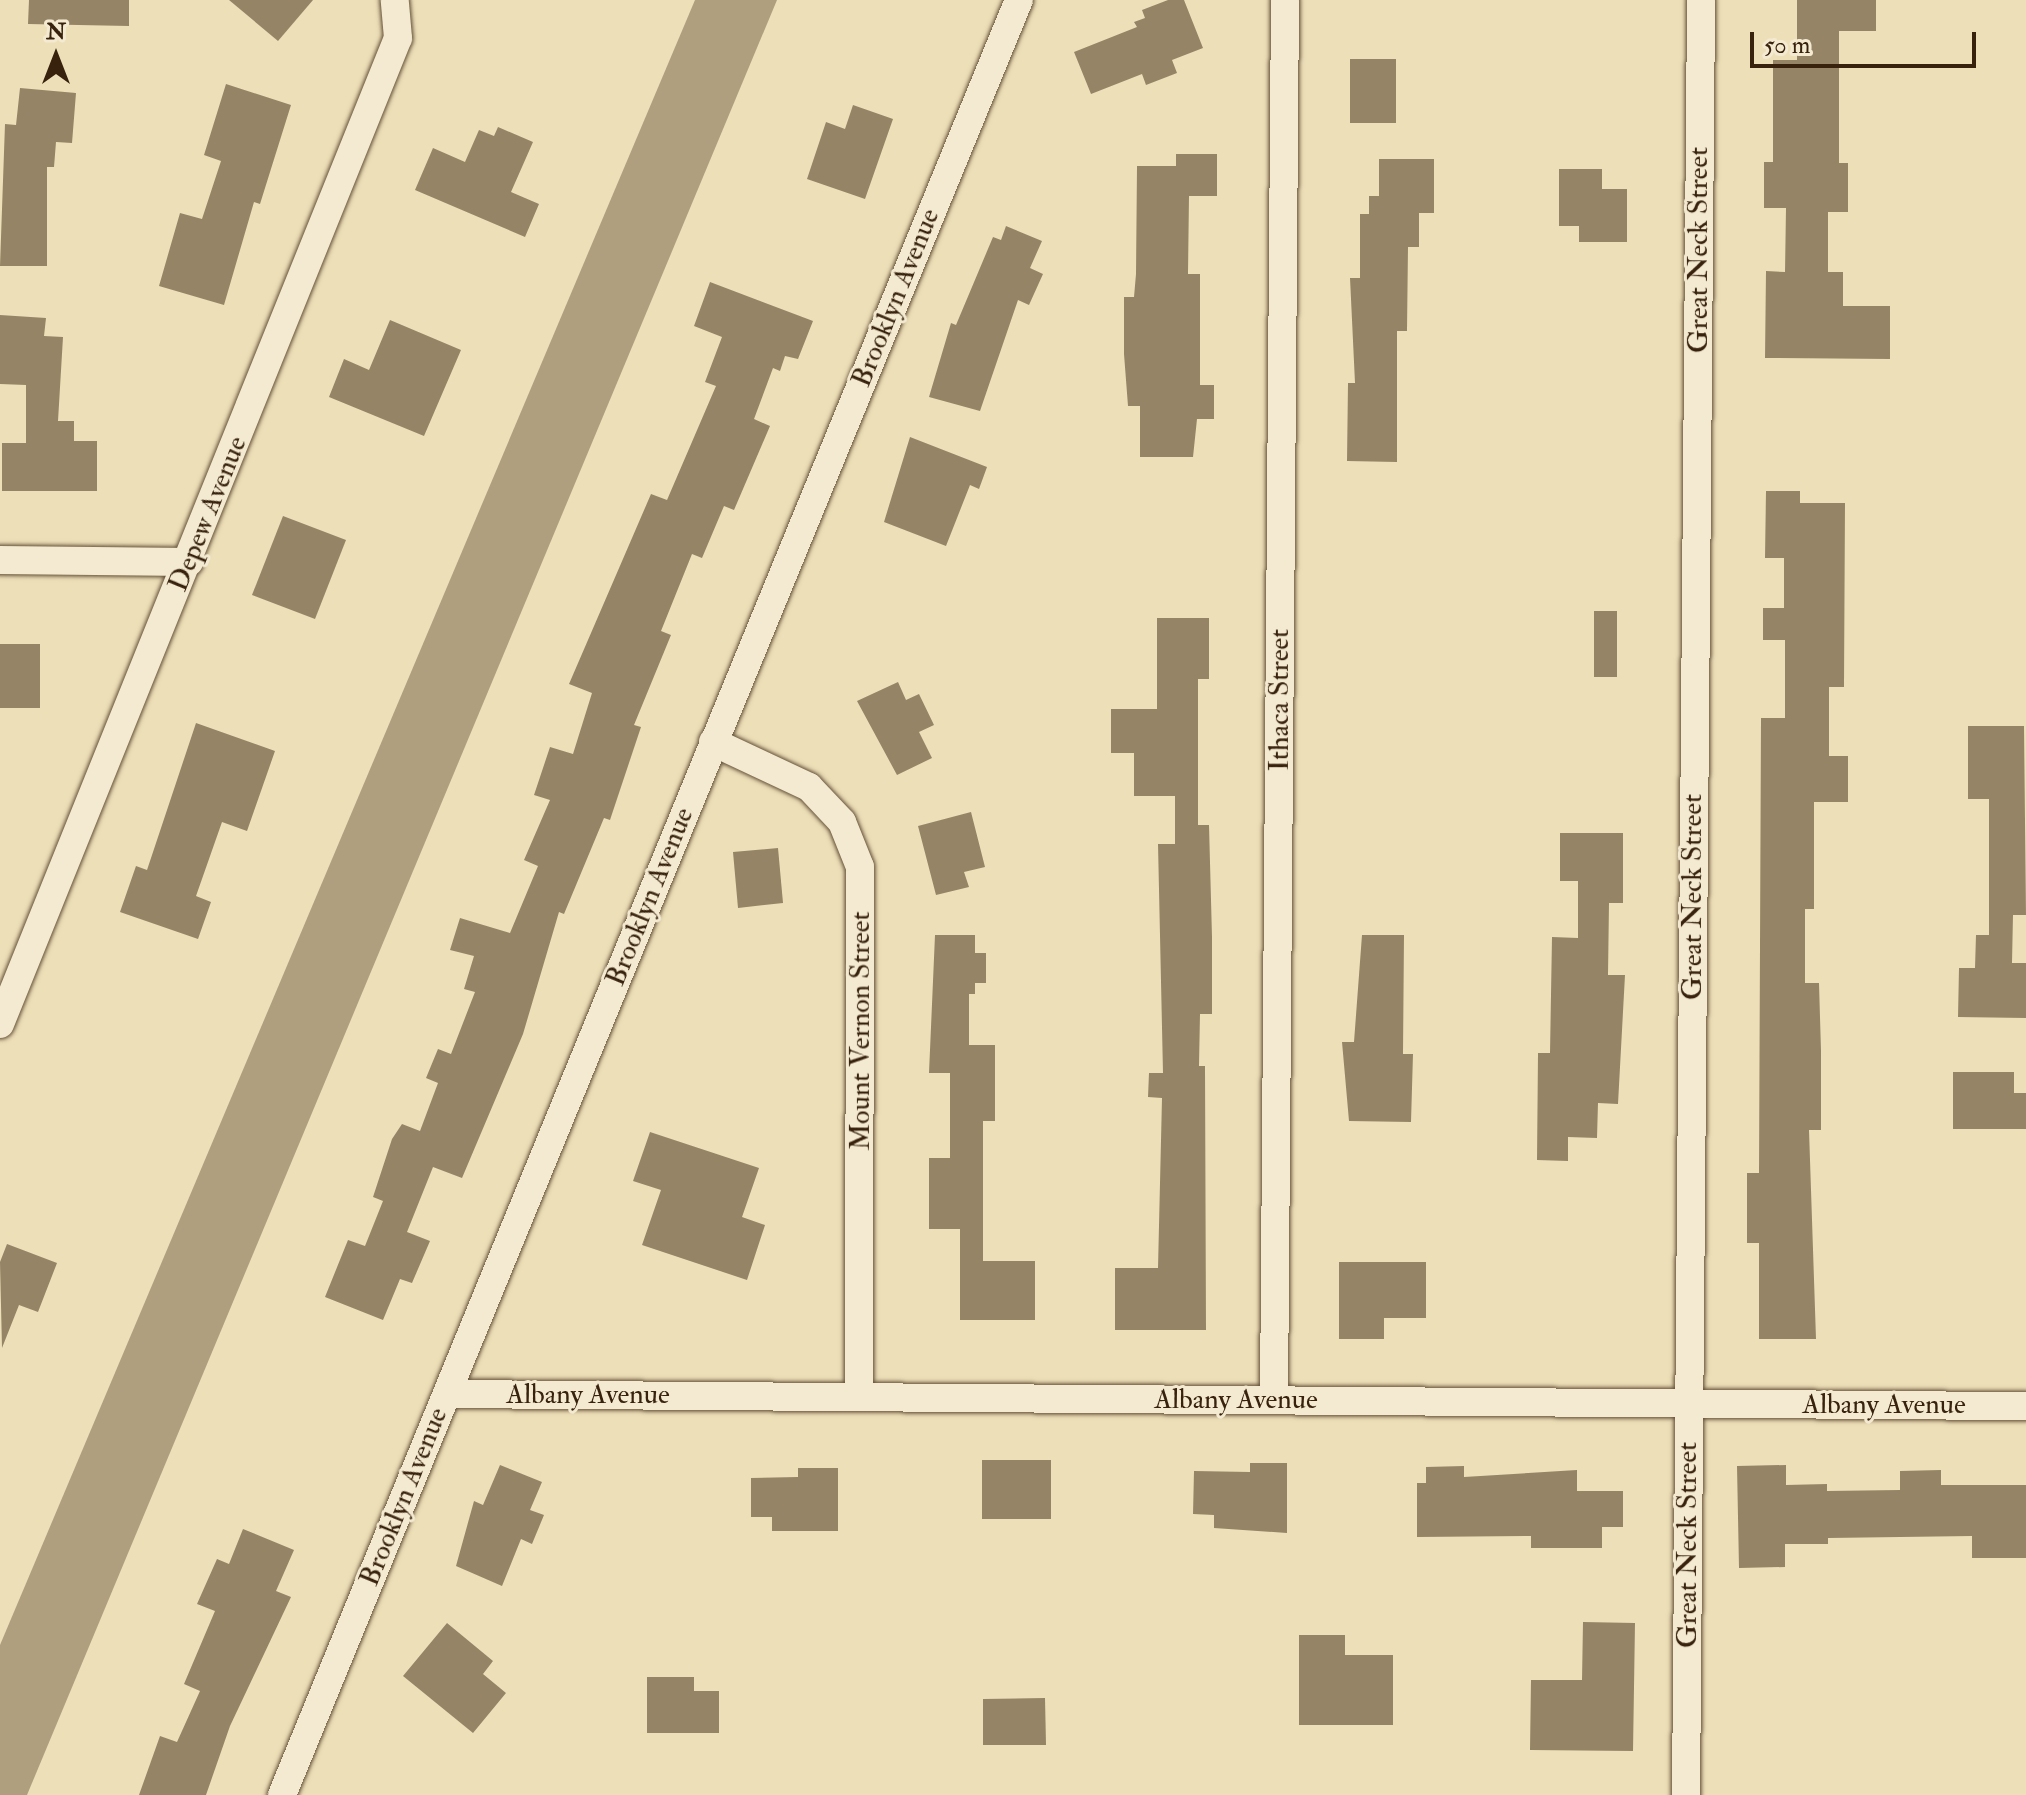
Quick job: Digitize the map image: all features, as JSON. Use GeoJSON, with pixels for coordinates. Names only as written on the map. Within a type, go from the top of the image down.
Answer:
{"type":"FeatureCollection","features":[{"type":"Feature","properties":{"kind":"street","name":"Depew Avenue"},"geometry":{"type":"LineString","coordinates":[[0,1024],[10,975],[189,562],[398,38],[395,0]]}},
{"type":"Feature","properties":{"kind":"street","name":"Brooklyn Avenue"},"geometry":{"type":"LineString","coordinates":[[282,1795],[1019,0]]}},
{"type":"Feature","properties":{"kind":"street","name":"Ithaca Street"},"geometry":{"type":"LineString","coordinates":[[1274,1400],[1285,0]]}},
{"type":"Feature","properties":{"kind":"street","name":"Great Neck Street"},"geometry":{"type":"LineString","coordinates":[[1686,1795],[1701,0]]}},
{"type":"Feature","properties":{"kind":"street"},"geometry":{"type":"LineString","coordinates":[[0,560],[189,562]]}},
{"type":"Feature","properties":{"kind":"street","name":"Mount Vernon Street"},"geometry":{"type":"LineString","coordinates":[[713,742],[809,787],[842,822],[860,867],[859,1397]]}},
{"type":"Feature","properties":{"kind":"street","name":"Albany Avenue"},"geometry":{"type":"LineString","coordinates":[[447,1394],[2026,1406]]}},
{"type":"Feature","properties":{"kind":"shaded area"},"geometry":{"type":"Polygon","coordinates":[[[695,0],[777,0],[27,1795],[0,1795],[0,1645],[695,0]]]}},
{"type":"Feature","properties":{"kind":"building"},"geometry":{"type":"Polygon","coordinates":[[[29,0],[129,0],[129,26],[28,24],[29,0]]]}},
{"type":"Feature","properties":{"kind":"building"},"geometry":{"type":"Polygon","coordinates":[[[229,0],[313,0],[278,41],[229,0]]]}},
{"type":"Feature","properties":{"kind":"building"},"geometry":{"type":"Polygon","coordinates":[[[1168,0],[1184,0],[1203,48],[1172,60],[1177,73],[1146,85],[1142,74],[1091,94],[1074,52],[1137,27],[1134,22],[1145,18],[1142,10],[1168,0]]]}},
{"type":"Feature","properties":{"kind":"building"},"geometry":{"type":"Polygon","coordinates":[[[1797,0],[1876,0],[1876,31],[1839,31],[1839,163],[1848,163],[1848,212],[1828,212],[1828,272],[1843,272],[1843,306],[1890,306],[1890,359],[1765,358],[1766,271],[1785,272],[1786,208],[1764,208],[1764,162],[1773,162],[1773,60],[1797,60],[1797,0]]]}},
{"type":"Feature","properties":{"kind":"building"},"geometry":{"type":"Polygon","coordinates":[[[1350,59],[1396,59],[1396,123],[1350,123],[1350,59]]]}},
{"type":"Feature","properties":{"kind":"building"},"geometry":{"type":"Polygon","coordinates":[[[226,84],[291,105],[260,204],[254,202],[224,305],[159,286],[180,213],[202,219],[221,161],[204,155],[226,84]]]}},
{"type":"Feature","properties":{"kind":"building"},"geometry":{"type":"Polygon","coordinates":[[[20,88],[76,93],[72,143],[56,142],[54,167],[47,167],[47,266],[0,266],[5,124],[16,125],[20,88]]]}},
{"type":"Feature","properties":{"kind":"building"},"geometry":{"type":"Polygon","coordinates":[[[853,105],[893,119],[865,199],[807,179],[826,122],[845,129],[853,105]]]}},
{"type":"Feature","properties":{"kind":"building"},"geometry":{"type":"Polygon","coordinates":[[[498,127],[533,142],[511,192],[539,204],[525,237],[415,190],[433,148],[465,162],[479,130],[494,136],[498,127]]]}},
{"type":"Feature","properties":{"kind":"building"},"geometry":{"type":"Polygon","coordinates":[[[1176,154],[1217,154],[1217,196],[1189,196],[1188,274],[1200,274],[1200,385],[1214,385],[1214,419],[1197,419],[1193,457],[1140,457],[1140,406],[1128,406],[1124,354],[1124,297],[1134,297],[1136,274],[1137,166],[1176,166],[1176,154]]]}},
{"type":"Feature","properties":{"kind":"building"},"geometry":{"type":"Polygon","coordinates":[[[1379,159],[1434,159],[1434,213],[1419,213],[1419,247],[1408,247],[1407,331],[1397,331],[1397,462],[1347,461],[1348,383],[1355,383],[1350,278],[1360,278],[1360,214],[1369,214],[1369,196],[1379,196],[1379,159]]]}},
{"type":"Feature","properties":{"kind":"building"},"geometry":{"type":"Polygon","coordinates":[[[1559,169],[1602,169],[1602,189],[1627,189],[1627,242],[1579,242],[1579,226],[1559,226],[1559,169]]]}},
{"type":"Feature","properties":{"kind":"building"},"geometry":{"type":"Polygon","coordinates":[[[1006,226],[1042,241],[1030,268],[1043,274],[1029,305],[1018,300],[980,411],[929,397],[951,323],[956,325],[993,237],[1001,240],[1006,226]]]}},
{"type":"Feature","properties":{"kind":"building"},"geometry":{"type":"Polygon","coordinates":[[[710,282],[813,321],[798,359],[785,356],[780,371],[773,368],[754,419],[770,426],[734,510],[724,506],[702,558],[692,554],[661,631],[671,635],[634,725],[641,727],[610,820],[604,818],[564,914],[559,912],[523,1034],[462,1178],[433,1167],[407,1232],[430,1241],[412,1283],[400,1279],[383,1320],[325,1297],[348,1240],[365,1246],[383,1201],[373,1197],[392,1139],[402,1124],[420,1131],[438,1083],[426,1078],[438,1049],[451,1054],[475,992],[464,989],[474,956],[450,950],[460,918],[510,933],[538,866],[524,860],[550,800],[534,795],[550,747],[573,754],[592,693],[569,684],[651,494],[667,500],[716,386],[705,382],[722,337],[694,326],[710,282]]]}},
{"type":"Feature","properties":{"kind":"building"},"geometry":{"type":"Polygon","coordinates":[[[0,315],[46,318],[44,336],[63,337],[58,421],[74,421],[74,441],[97,441],[97,491],[2,491],[2,443],[26,443],[26,385],[0,384],[0,315]]]}},
{"type":"Feature","properties":{"kind":"building"},"geometry":{"type":"Polygon","coordinates":[[[390,320],[461,350],[424,436],[329,397],[344,359],[369,370],[390,320]]]}},
{"type":"Feature","properties":{"kind":"building"},"geometry":{"type":"Polygon","coordinates":[[[910,437],[987,467],[979,489],[970,485],[946,546],[884,522],[910,437]]]}},
{"type":"Feature","properties":{"kind":"building"},"geometry":{"type":"Polygon","coordinates":[[[1766,491],[1800,491],[1800,503],[1845,503],[1844,687],[1829,687],[1829,756],[1848,756],[1848,802],[1814,802],[1814,909],[1805,909],[1805,983],[1819,983],[1821,1051],[1821,1130],[1809,1130],[1816,1339],[1759,1339],[1759,1243],[1747,1243],[1747,1173],[1759,1173],[1761,718],[1785,718],[1785,640],[1763,640],[1763,608],[1784,608],[1784,558],[1765,558],[1766,491]]]}},
{"type":"Feature","properties":{"kind":"building"},"geometry":{"type":"Polygon","coordinates":[[[283,516],[346,540],[315,619],[252,595],[283,516]]]}},
{"type":"Feature","properties":{"kind":"building"},"geometry":{"type":"Polygon","coordinates":[[[1594,611],[1617,611],[1617,677],[1594,677],[1594,611]]]}},
{"type":"Feature","properties":{"kind":"building"},"geometry":{"type":"Polygon","coordinates":[[[1157,618],[1209,618],[1209,679],[1198,679],[1198,825],[1209,825],[1212,937],[1212,1014],[1200,1014],[1199,1066],[1205,1066],[1206,1330],[1115,1330],[1115,1268],[1158,1268],[1162,1098],[1148,1097],[1149,1073],[1163,1073],[1158,844],[1175,844],[1175,796],[1134,796],[1134,753],[1111,753],[1111,709],[1157,709],[1157,618]]]}},
{"type":"Feature","properties":{"kind":"building"},"geometry":{"type":"Polygon","coordinates":[[[0,644],[40,644],[40,708],[0,708],[0,644]]]}},
{"type":"Feature","properties":{"kind":"building"},"geometry":{"type":"Polygon","coordinates":[[[898,682],[906,700],[919,694],[934,725],[919,732],[932,758],[897,775],[857,701],[898,682]]]}},
{"type":"Feature","properties":{"kind":"building"},"geometry":{"type":"Polygon","coordinates":[[[196,723],[275,751],[247,831],[222,822],[196,896],[211,902],[198,939],[120,912],[136,866],[147,870],[196,723]]]}},
{"type":"Feature","properties":{"kind":"building"},"geometry":{"type":"Polygon","coordinates":[[[1968,726],[2024,726],[2026,915],[2013,915],[2012,963],[2026,963],[2026,1018],[1958,1017],[1959,968],[1975,968],[1976,935],[1989,935],[1989,799],[1968,799],[1968,726]]]}},
{"type":"Feature","properties":{"kind":"building"},"geometry":{"type":"Polygon","coordinates":[[[971,812],[985,867],[964,872],[969,887],[936,895],[918,826],[971,812]]]}},
{"type":"Feature","properties":{"kind":"building"},"geometry":{"type":"Polygon","coordinates":[[[1560,833],[1623,833],[1623,903],[1609,903],[1608,975],[1625,975],[1618,1104],[1598,1103],[1597,1138],[1568,1137],[1568,1161],[1537,1160],[1538,1053],[1550,1053],[1552,937],[1578,938],[1578,881],[1560,881],[1560,833]]]}},
{"type":"Feature","properties":{"kind":"building"},"geometry":{"type":"Polygon","coordinates":[[[778,848],[783,903],[738,908],[733,852],[778,848]]]}},
{"type":"Feature","properties":{"kind":"building"},"geometry":{"type":"Polygon","coordinates":[[[935,935],[975,935],[975,953],[986,953],[986,983],[975,983],[975,994],[969,994],[969,1045],[995,1045],[995,1121],[983,1121],[983,1261],[1035,1261],[1035,1320],[960,1320],[960,1229],[929,1229],[929,1158],[950,1158],[950,1073],[929,1073],[935,935]]]}},
{"type":"Feature","properties":{"kind":"building"},"geometry":{"type":"Polygon","coordinates":[[[1362,935],[1404,935],[1403,1054],[1413,1054],[1411,1122],[1349,1121],[1342,1042],[1354,1042],[1362,935]]]}},
{"type":"Feature","properties":{"kind":"building"},"geometry":{"type":"Polygon","coordinates":[[[1953,1072],[2014,1072],[2014,1093],[2026,1093],[2026,1129],[1953,1129],[1953,1072]]]}},
{"type":"Feature","properties":{"kind":"building"},"geometry":{"type":"Polygon","coordinates":[[[650,1132],[759,1168],[742,1217],[765,1225],[747,1280],[642,1245],[661,1190],[633,1181],[650,1132]]]}},
{"type":"Feature","properties":{"kind":"building"},"geometry":{"type":"Polygon","coordinates":[[[7,1244],[57,1263],[38,1312],[19,1305],[2,1348],[0,1262],[7,1244]]]}},
{"type":"Feature","properties":{"kind":"building"},"geometry":{"type":"Polygon","coordinates":[[[1339,1262],[1426,1262],[1426,1318],[1384,1318],[1384,1339],[1339,1339],[1339,1262]]]}},
{"type":"Feature","properties":{"kind":"building"},"geometry":{"type":"Polygon","coordinates":[[[982,1460],[1051,1460],[1051,1519],[982,1519],[982,1460]]]}},
{"type":"Feature","properties":{"kind":"building"},"geometry":{"type":"Polygon","coordinates":[[[1250,1463],[1287,1463],[1287,1533],[1214,1528],[1214,1515],[1193,1514],[1194,1471],[1250,1472],[1250,1463]]]}},
{"type":"Feature","properties":{"kind":"building"},"geometry":{"type":"Polygon","coordinates":[[[500,1465],[542,1482],[530,1510],[544,1515],[532,1544],[521,1539],[502,1586],[456,1566],[474,1501],[483,1505],[500,1465]]]}},
{"type":"Feature","properties":{"kind":"building"},"geometry":{"type":"Polygon","coordinates":[[[1786,1465],[1786,1485],[1827,1484],[1827,1491],[1900,1490],[1900,1471],[1941,1470],[1941,1485],[2026,1485],[2026,1558],[1972,1558],[1972,1536],[1828,1538],[1828,1544],[1785,1544],[1785,1567],[1739,1568],[1737,1466],[1786,1465]]]}},
{"type":"Feature","properties":{"kind":"building"},"geometry":{"type":"Polygon","coordinates":[[[1464,1466],[1464,1477],[1577,1470],[1577,1491],[1623,1491],[1623,1527],[1602,1527],[1602,1548],[1531,1548],[1531,1536],[1417,1537],[1417,1483],[1426,1483],[1426,1467],[1464,1466]]]}},
{"type":"Feature","properties":{"kind":"building"},"geometry":{"type":"Polygon","coordinates":[[[798,1468],[838,1468],[838,1531],[772,1531],[772,1517],[751,1517],[751,1478],[798,1477],[798,1468]]]}},
{"type":"Feature","properties":{"kind":"building"},"geometry":{"type":"Polygon","coordinates":[[[243,1529],[294,1550],[276,1591],[291,1597],[230,1726],[206,1795],[139,1795],[160,1736],[177,1742],[200,1691],[184,1684],[215,1611],[197,1604],[217,1559],[229,1564],[243,1529]]]}},
{"type":"Feature","properties":{"kind":"building"},"geometry":{"type":"Polygon","coordinates":[[[1583,1622],[1635,1623],[1633,1751],[1530,1750],[1531,1680],[1582,1680],[1583,1622]]]}},
{"type":"Feature","properties":{"kind":"building"},"geometry":{"type":"Polygon","coordinates":[[[447,1623],[493,1661],[483,1674],[506,1693],[473,1733],[403,1676],[447,1623]]]}},
{"type":"Feature","properties":{"kind":"building"},"geometry":{"type":"Polygon","coordinates":[[[1299,1635],[1345,1635],[1345,1655],[1393,1655],[1393,1725],[1299,1725],[1299,1635]]]}},
{"type":"Feature","properties":{"kind":"building"},"geometry":{"type":"Polygon","coordinates":[[[647,1677],[694,1677],[694,1691],[719,1691],[719,1733],[647,1733],[647,1677]]]}},
{"type":"Feature","properties":{"kind":"building"},"geometry":{"type":"Polygon","coordinates":[[[1045,1698],[1046,1745],[983,1745],[983,1699],[1045,1698]]]}}]}
